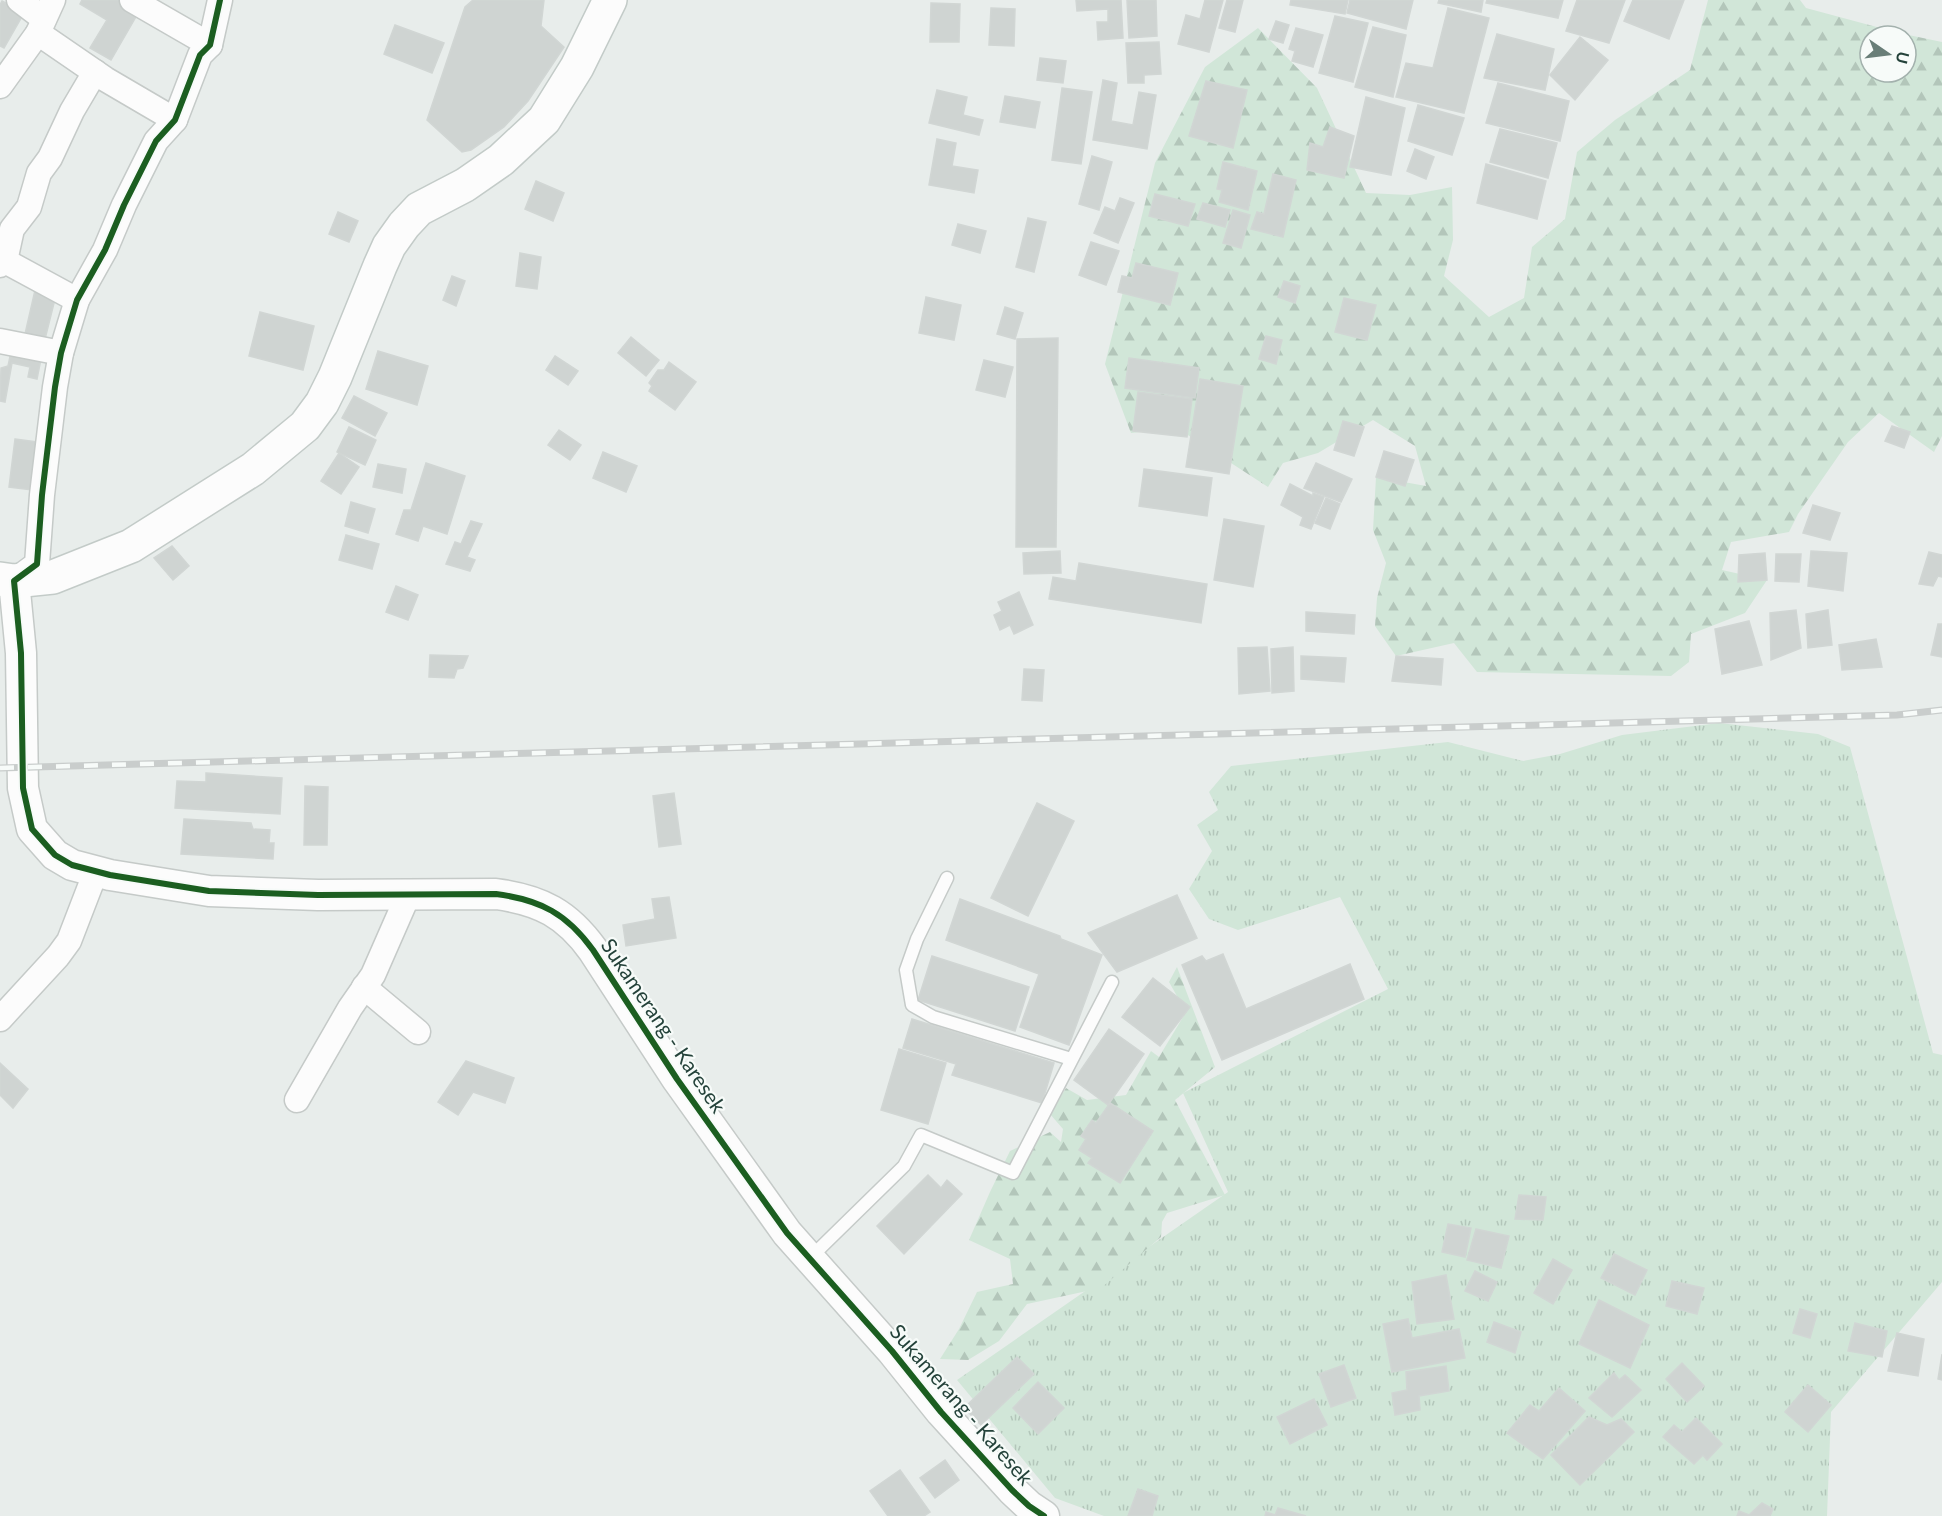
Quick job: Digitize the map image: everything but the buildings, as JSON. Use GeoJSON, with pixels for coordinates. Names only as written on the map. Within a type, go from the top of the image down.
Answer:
{"type":"FeatureCollection","features":[{"type":"Feature","properties":{"kind":"main road"},"geometry":{"type":"LineString","coordinates":[[7,580],[52,577],[131,546],[253,469],[305,426],[322,403],[335,378],[389,246],[404,225],[419,209],[465,185],[501,160],[544,120],[577,67],[610,0]]}},
{"type":"Feature","properties":{"kind":"street"},"geometry":{"type":"LineString","coordinates":[[19,0],[45,17],[95,72],[175,120]]}},
{"type":"Feature","properties":{"kind":"street"},"geometry":{"type":"LineString","coordinates":[[132,0],[210,45]]}},
{"type":"Feature","properties":{"kind":"street"},"geometry":{"type":"LineString","coordinates":[[7,580],[37,564],[44,484],[62,353],[77,300],[105,250],[124,205],[156,141],[175,120],[200,55],[210,45],[220,0]]}},
{"type":"Feature","properties":{"kind":"street"},"geometry":{"type":"LineString","coordinates":[[0,86],[45,17]]}},
{"type":"Feature","properties":{"kind":"street"},"geometry":{"type":"LineString","coordinates":[[77,300],[2,263],[12,229],[29,207],[39,173],[51,158],[72,111],[95,72]]}},
{"type":"Feature","properties":{"kind":"street"},"geometry":{"type":"LineString","coordinates":[[0,341],[62,353]]}},
{"type":"Feature","properties":{"kind":"street","name":"Sukamerang - Karesek"},"geometry":{"type":"LineString","coordinates":[[7,580],[21,653],[23,788],[32,829],[55,855],[72,865],[96,871],[209,891],[318,895],[496,894],[520,897],[541,904],[560,915],[579,930],[677,1079],[781,1224],[885,1343],[941,1412],[1012,1490],[1044,1516]]}},
{"type":"Feature","properties":{"kind":"street"},"geometry":{"type":"LineString","coordinates":[[0,1019],[69,941],[96,871]]}},
{"type":"Feature","properties":{"kind":"street"},"geometry":{"type":"LineString","coordinates":[[297,1100],[378,965],[409,893]]}},
{"type":"Feature","properties":{"kind":"street"},"geometry":{"type":"LineString","coordinates":[[364,987],[418,1032]]}},
{"type":"Feature","properties":{"kind":"lane"},"geometry":{"type":"LineString","coordinates":[[947,878],[917,939],[906,970],[912,1005],[933,1017],[1071,1059]]}},
{"type":"Feature","properties":{"kind":"lane"},"geometry":{"type":"LineString","coordinates":[[809,1258],[904,1166],[921,1136],[1013,1173],[1112,982]]}},
{"type":"Feature","properties":{"kind":"green space"},"geometry":{"type":"Polygon","coordinates":[[[1708,0],[1800,0],[1806,8],[1866,24],[1858,24],[1858,84],[1918,84],[1918,37],[1942,42],[1942,436],[1934,452],[1879,413],[1848,442],[1798,514],[1789,532],[1731,542],[1722,570],[1767,580],[1745,613],[1691,634],[1689,662],[1671,676],[1477,672],[1454,643],[1396,656],[1375,626],[1377,598],[1386,563],[1373,530],[1376,477],[1426,486],[1415,446],[1373,420],[1318,453],[1283,463],[1268,487],[1177,428],[1131,433],[1105,364],[1155,163],[1205,67],[1258,28],[1317,88],[1366,193],[1410,195],[1452,187],[1453,240],[1444,276],[1489,317],[1524,298],[1532,247],[1565,219],[1577,152],[1615,120],[1690,70],[1708,0]]]}},
{"type":"Feature","properties":{"kind":"green space"},"geometry":{"type":"Polygon","coordinates":[[[1719,723],[1818,734],[1850,747],[1933,1053],[1942,1055],[1942,1282],[1831,1412],[1827,1516],[1104,1516],[1055,1498],[957,1380],[1228,1192],[1183,1093],[1388,989],[1340,897],[1238,930],[1209,919],[1189,889],[1212,851],[1197,825],[1218,810],[1209,792],[1231,766],[1448,742],[1523,761],[1560,754],[1622,735],[1719,723]]]}},
{"type":"Feature","properties":{"kind":"green space"},"geometry":{"type":"Polygon","coordinates":[[[1177,967],[1215,1067],[1175,1100],[1225,1195],[1167,1213],[1162,1222],[1161,1237],[1101,1288],[1027,1304],[999,1341],[968,1360],[940,1359],[959,1329],[977,1292],[1013,1284],[1010,1259],[969,1240],[1010,1151],[1050,1132],[1061,1142],[1063,1129],[1050,1114],[1066,1088],[1087,1100],[1126,1095],[1151,1051],[1159,1057],[1186,1012],[1169,982],[1177,967]]]}},
{"type":"Feature","properties":{"kind":"railway"},"geometry":{"type":"LineString","coordinates":[[0,768],[1897,715],[1942,710]]}},
{"type":"Feature","properties":{"kind":"cycle path"},"geometry":{"type":"LineString","coordinates":[[220,0],[210,45],[200,55],[175,120],[156,141],[124,205],[105,250],[77,300],[61,353],[42,495],[37,564],[14,581],[21,653],[23,788],[32,829],[55,855],[72,865],[110,875],[209,891],[318,895],[496,894],[540,905],[563,918],[593,950],[677,1079],[787,1233],[892,1351],[941,1412],[1012,1490],[1044,1516]]}}]}
